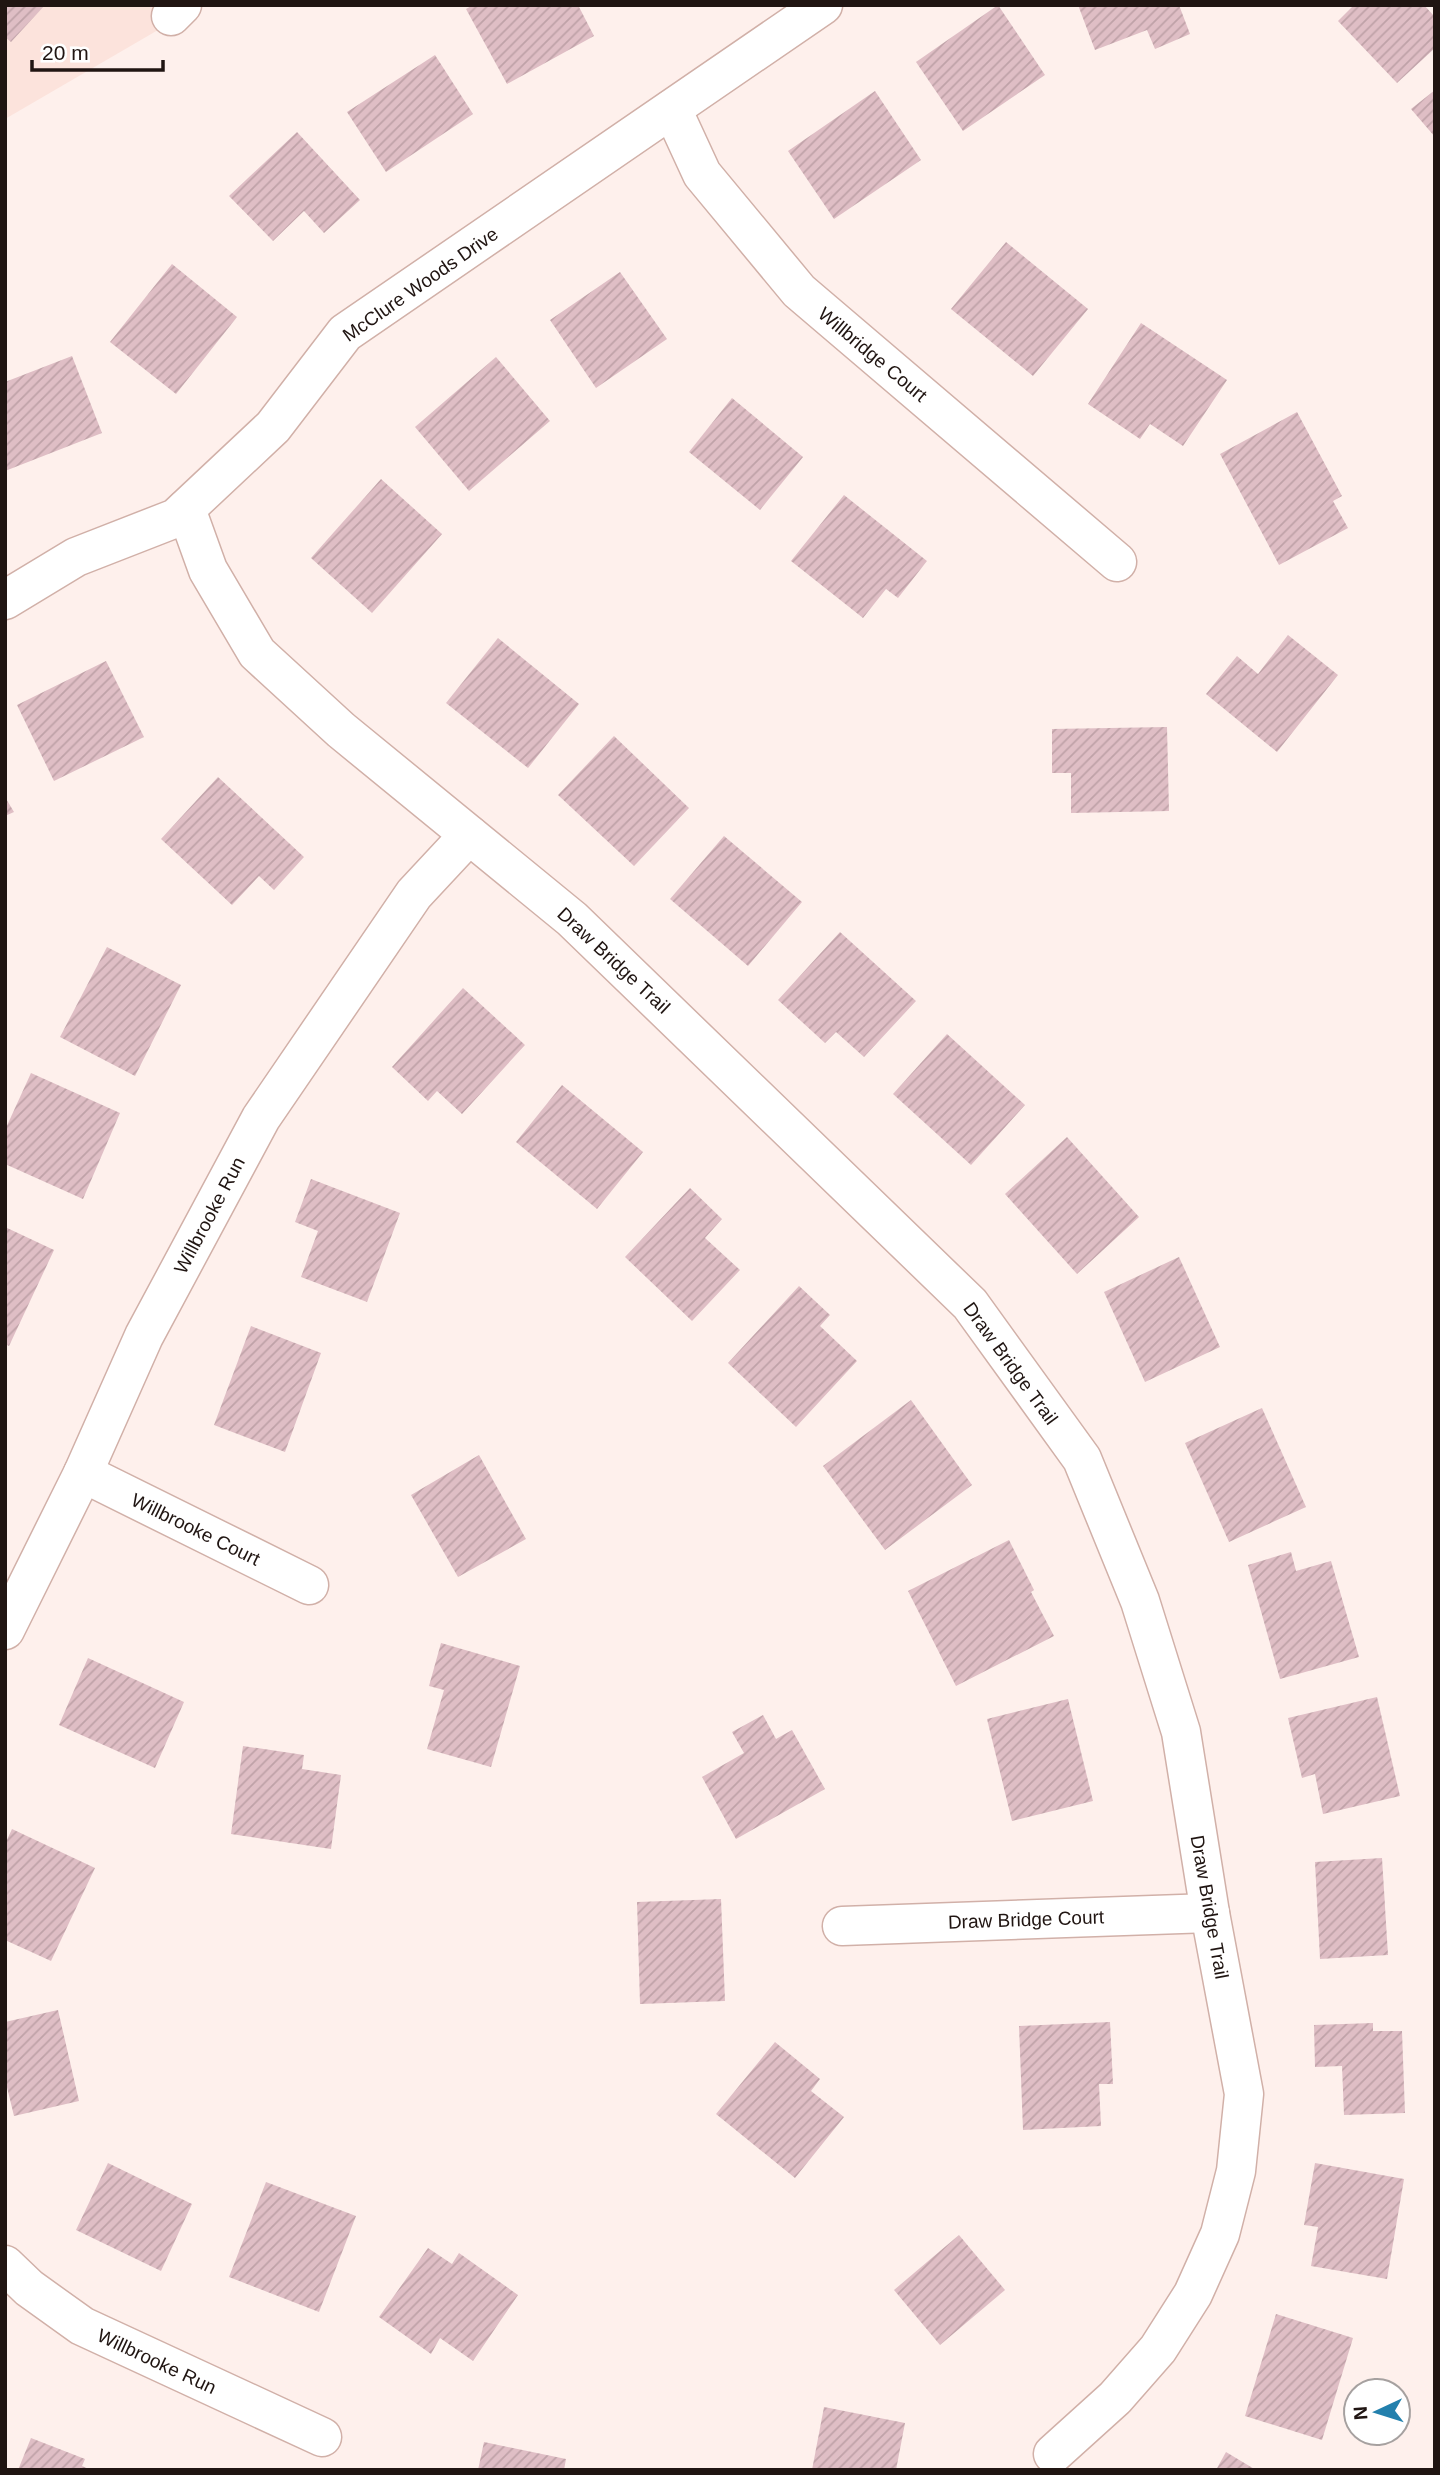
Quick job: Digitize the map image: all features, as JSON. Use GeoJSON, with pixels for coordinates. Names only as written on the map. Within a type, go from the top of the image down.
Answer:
{"type":"FeatureCollection","features":[{"type":"Feature","properties":{"kind":"street","name":"McClure Woods Drive"},"geometry":{"type":"LineString","coordinates":[[5,600],[76,557],[176,518],[273,427],[345,333],[822,5]]}},
{"type":"Feature","properties":{"kind":"street","name":"Willbridge Court"},"geometry":{"type":"LineString","coordinates":[[672,109],[702,174],[799,291],[1117,562]]}},
{"type":"Feature","properties":{"kind":"street","name":"Draw Bridge Trail"},"geometry":{"type":"LineString","coordinates":[[186,509],[208,569],[257,653],[341,730],[572,919],[971,1304],[1082,1459],[1140,1601],[1181,1732],[1210,1913],[1244,2094],[1236,2171],[1220,2234],[1193,2294],[1158,2349],[1115,2399],[1053,2454]]}},
{"type":"Feature","properties":{"kind":"street","name":"Willbrooke Run"},"geometry":{"type":"LineString","coordinates":[[5,1630],[83,1473],[144,1336],[261,1118],[414,894],[469,835]]}},
{"type":"Feature","properties":{"kind":"street","name":"Willbrooke Court"},"geometry":{"type":"LineString","coordinates":[[83,1473],[309,1585]]}},
{"type":"Feature","properties":{"kind":"street","name":"Draw Bridge Court"},"geometry":{"type":"LineString","coordinates":[[842,1926],[1210,1913]]}},
{"type":"Feature","properties":{"kind":"street","name":"Willbrooke Run"},"geometry":{"type":"LineString","coordinates":[[5,2265],[29,2288],[82,2326],[322,2437]]}},
{"type":"Feature","properties":{"kind":"shaded area"},"geometry":{"type":"Polygon","coordinates":[[[5,5],[201,5],[5,119],[5,5]]]}},
{"type":"Feature","properties":{"kind":"building"},"geometry":{"type":"Polygon","coordinates":[[[5,5],[45,5],[11,42],[5,37],[5,5]]]}},
{"type":"Feature","properties":{"kind":"building"},"geometry":{"type":"Polygon","coordinates":[[[473,5],[578,5],[594,36],[507,84],[466,9],[473,5]]]}},
{"type":"Feature","properties":{"kind":"building"},"geometry":{"type":"Polygon","coordinates":[[[998,5],[1045,75],[963,131],[916,62],[998,5]]]}},
{"type":"Feature","properties":{"kind":"building"},"geometry":{"type":"Polygon","coordinates":[[[1078,5],[1179,5],[1190,34],[1155,49],[1147,30],[1095,50],[1078,5]]]}},
{"type":"Feature","properties":{"kind":"building"},"geometry":{"type":"Polygon","coordinates":[[[1354,5],[1424,5],[1435,17],[1435,48],[1397,83],[1338,21],[1354,5]]]}},
{"type":"Feature","properties":{"kind":"building"},"geometry":{"type":"Polygon","coordinates":[[[435,55],[473,114],[386,172],[347,112],[435,55]]]}},
{"type":"Feature","properties":{"kind":"building"},"geometry":{"type":"Polygon","coordinates":[[[1435,90],[1435,137],[1411,109],[1435,90]]]}},
{"type":"Feature","properties":{"kind":"building"},"geometry":{"type":"Polygon","coordinates":[[[875,91],[921,160],[834,219],[788,151],[875,91]]]}},
{"type":"Feature","properties":{"kind":"building"},"geometry":{"type":"Polygon","coordinates":[[[297,132],[360,200],[324,233],[304,211],[273,241],[229,196],[297,132]]]}},
{"type":"Feature","properties":{"kind":"building"},"geometry":{"type":"Polygon","coordinates":[[[1006,242],[1088,309],[1033,376],[951,309],[1006,242]]]}},
{"type":"Feature","properties":{"kind":"building"},"geometry":{"type":"Polygon","coordinates":[[[172,264],[237,317],[176,394],[110,342],[172,264]]]}},
{"type":"Feature","properties":{"kind":"building"},"geometry":{"type":"Polygon","coordinates":[[[620,272],[667,339],[596,388],[550,320],[620,272]]]}},
{"type":"Feature","properties":{"kind":"building"},"geometry":{"type":"Polygon","coordinates":[[[1141,323],[1227,380],[1183,446],[1150,424],[1140,439],[1088,404],[1141,323]]]}},
{"type":"Feature","properties":{"kind":"building"},"geometry":{"type":"Polygon","coordinates":[[[72,356],[102,433],[5,471],[5,382],[72,356]]]}},
{"type":"Feature","properties":{"kind":"building"},"geometry":{"type":"Polygon","coordinates":[[[496,357],[550,421],[469,491],[415,427],[496,357]]]}},
{"type":"Feature","properties":{"kind":"building"},"geometry":{"type":"Polygon","coordinates":[[[732,398],[803,457],[760,510],[689,452],[732,398]]]}},
{"type":"Feature","properties":{"kind":"building"},"geometry":{"type":"Polygon","coordinates":[[[1297,412],[1342,496],[1333,501],[1348,528],[1279,565],[1220,454],[1297,412]]]}},
{"type":"Feature","properties":{"kind":"building"},"geometry":{"type":"Polygon","coordinates":[[[381,479],[442,534],[372,613],[311,558],[381,479]]]}},
{"type":"Feature","properties":{"kind":"building"},"geometry":{"type":"Polygon","coordinates":[[[844,495],[927,561],[898,598],[886,589],[863,618],[791,561],[844,495]]]}},
{"type":"Feature","properties":{"kind":"building"},"geometry":{"type":"Polygon","coordinates":[[[1288,635],[1338,675],[1277,752],[1206,694],[1237,656],[1258,674],[1288,635]]]}},
{"type":"Feature","properties":{"kind":"building"},"geometry":{"type":"Polygon","coordinates":[[[498,638],[579,704],[528,768],[446,703],[498,638]]]}},
{"type":"Feature","properties":{"kind":"building"},"geometry":{"type":"Polygon","coordinates":[[[106,661],[144,737],[54,781],[17,705],[106,661]]]}},
{"type":"Feature","properties":{"kind":"building"},"geometry":{"type":"Polygon","coordinates":[[[1167,727],[1169,811],[1071,813],[1071,773],[1052,773],[1052,729],[1167,727]]]}},
{"type":"Feature","properties":{"kind":"building"},"geometry":{"type":"Polygon","coordinates":[[[614,736],[689,808],[634,866],[558,795],[614,736]]]}},
{"type":"Feature","properties":{"kind":"building"},"geometry":{"type":"Polygon","coordinates":[[[218,777],[304,857],[274,890],[259,876],[232,905],[161,839],[218,777]]]}},
{"type":"Feature","properties":{"kind":"building"},"geometry":{"type":"Polygon","coordinates":[[[5,797],[14,812],[5,816],[5,797]]]}},
{"type":"Feature","properties":{"kind":"building"},"geometry":{"type":"Polygon","coordinates":[[[724,836],[802,902],[748,966],[670,899],[724,836]]]}},
{"type":"Feature","properties":{"kind":"building"},"geometry":{"type":"Polygon","coordinates":[[[840,932],[916,1001],[864,1057],[836,1032],[825,1043],[778,1000],[840,932]]]}},
{"type":"Feature","properties":{"kind":"building"},"geometry":{"type":"Polygon","coordinates":[[[107,947],[181,985],[135,1076],[60,1037],[107,947]]]}},
{"type":"Feature","properties":{"kind":"building"},"geometry":{"type":"Polygon","coordinates":[[[463,988],[525,1045],[462,1114],[437,1091],[428,1101],[392,1067],[463,988]]]}},
{"type":"Feature","properties":{"kind":"building"},"geometry":{"type":"Polygon","coordinates":[[[947,1034],[1025,1105],[971,1165],[893,1094],[947,1034]]]}},
{"type":"Feature","properties":{"kind":"building"},"geometry":{"type":"Polygon","coordinates":[[[31,1073],[120,1113],[83,1199],[5,1164],[5,1130],[31,1073]]]}},
{"type":"Feature","properties":{"kind":"building"},"geometry":{"type":"Polygon","coordinates":[[[562,1085],[643,1152],[597,1209],[516,1142],[562,1085]]]}},
{"type":"Feature","properties":{"kind":"building"},"geometry":{"type":"Polygon","coordinates":[[[1067,1137],[1139,1217],[1077,1274],[1005,1194],[1067,1137]]]}},
{"type":"Feature","properties":{"kind":"building"},"geometry":{"type":"Polygon","coordinates":[[[311,1179],[400,1213],[367,1302],[301,1277],[318,1231],[295,1222],[311,1179]]]}},
{"type":"Feature","properties":{"kind":"building"},"geometry":{"type":"Polygon","coordinates":[[[690,1188],[722,1219],[705,1238],[740,1270],[692,1321],[625,1257],[690,1188]]]}},
{"type":"Feature","properties":{"kind":"building"},"geometry":{"type":"Polygon","coordinates":[[[5,1227],[54,1250],[9,1346],[5,1344],[5,1227]]]}},
{"type":"Feature","properties":{"kind":"building"},"geometry":{"type":"Polygon","coordinates":[[[1179,1257],[1220,1347],[1145,1382],[1104,1292],[1179,1257]]]}},
{"type":"Feature","properties":{"kind":"building"},"geometry":{"type":"Polygon","coordinates":[[[799,1286],[830,1315],[820,1326],[857,1361],[796,1427],[728,1363],[799,1286]]]}},
{"type":"Feature","properties":{"kind":"building"},"geometry":{"type":"Polygon","coordinates":[[[251,1326],[321,1353],[285,1452],[214,1425],[251,1326]]]}},
{"type":"Feature","properties":{"kind":"building"},"geometry":{"type":"Polygon","coordinates":[[[911,1400],[972,1485],[885,1550],[823,1466],[911,1400]]]}},
{"type":"Feature","properties":{"kind":"building"},"geometry":{"type":"Polygon","coordinates":[[[1262,1408],[1306,1507],[1229,1542],[1185,1443],[1262,1408]]]}},
{"type":"Feature","properties":{"kind":"building"},"geometry":{"type":"Polygon","coordinates":[[[479,1455],[526,1539],[458,1577],[411,1495],[479,1455]]]}},
{"type":"Feature","properties":{"kind":"building"},"geometry":{"type":"Polygon","coordinates":[[[1009,1540],[1034,1590],[1031,1592],[1054,1636],[956,1686],[908,1591],[1009,1540]]]}},
{"type":"Feature","properties":{"kind":"building"},"geometry":{"type":"Polygon","coordinates":[[[1291,1552],[1296,1571],[1331,1561],[1359,1657],[1280,1679],[1248,1565],[1291,1552]]]}},
{"type":"Feature","properties":{"kind":"building"},"geometry":{"type":"Polygon","coordinates":[[[441,1643],[520,1666],[491,1767],[427,1749],[444,1690],[429,1686],[441,1643]]]}},
{"type":"Feature","properties":{"kind":"building"},"geometry":{"type":"Polygon","coordinates":[[[88,1658],[184,1702],[155,1768],[59,1725],[88,1658]]]}},
{"type":"Feature","properties":{"kind":"building"},"geometry":{"type":"Polygon","coordinates":[[[1377,1697],[1400,1796],[1323,1814],[1315,1774],[1302,1778],[1288,1718],[1377,1697]]]}},
{"type":"Feature","properties":{"kind":"building"},"geometry":{"type":"Polygon","coordinates":[[[1068,1699],[1093,1801],[1012,1821],[987,1719],[1068,1699]]]}},
{"type":"Feature","properties":{"kind":"building"},"geometry":{"type":"Polygon","coordinates":[[[763,1715],[776,1739],[792,1730],[825,1789],[736,1839],[702,1777],[744,1753],[732,1732],[763,1715]]]}},
{"type":"Feature","properties":{"kind":"building"},"geometry":{"type":"Polygon","coordinates":[[[243,1746],[304,1755],[302,1769],[341,1775],[331,1849],[231,1834],[243,1746]]]}},
{"type":"Feature","properties":{"kind":"building"},"geometry":{"type":"Polygon","coordinates":[[[12,1829],[95,1868],[51,1961],[5,1940],[5,1844],[12,1829]]]}},
{"type":"Feature","properties":{"kind":"building"},"geometry":{"type":"Polygon","coordinates":[[[1382,1858],[1388,1955],[1320,1959],[1315,1862],[1382,1858]]]}},
{"type":"Feature","properties":{"kind":"building"},"geometry":{"type":"Polygon","coordinates":[[[721,1899],[725,2001],[640,2004],[637,1902],[721,1899]]]}},
{"type":"Feature","properties":{"kind":"building"},"geometry":{"type":"Polygon","coordinates":[[[58,2010],[79,2101],[14,2116],[5,2079],[5,2022],[58,2010]]]}},
{"type":"Feature","properties":{"kind":"building"},"geometry":{"type":"Polygon","coordinates":[[[1110,2022],[1113,2084],[1099,2084],[1101,2126],[1023,2130],[1019,2026],[1110,2022]]]}},
{"type":"Feature","properties":{"kind":"building"},"geometry":{"type":"Polygon","coordinates":[[[1373,2023],[1373,2031],[1402,2031],[1405,2113],[1344,2115],[1342,2066],[1315,2067],[1314,2025],[1373,2023]]]}},
{"type":"Feature","properties":{"kind":"building"},"geometry":{"type":"Polygon","coordinates":[[[775,2042],[820,2079],[811,2091],[844,2117],[795,2178],[716,2114],[775,2042]]]}},
{"type":"Feature","properties":{"kind":"building"},"geometry":{"type":"Polygon","coordinates":[[[108,2163],[192,2204],[161,2271],[76,2230],[108,2163]]]}},
{"type":"Feature","properties":{"kind":"building"},"geometry":{"type":"Polygon","coordinates":[[[1315,2163],[1404,2179],[1387,2279],[1311,2266],[1318,2227],[1304,2225],[1315,2163]]]}},
{"type":"Feature","properties":{"kind":"building"},"geometry":{"type":"Polygon","coordinates":[[[266,2182],[356,2216],[319,2312],[229,2277],[266,2182]]]}},
{"type":"Feature","properties":{"kind":"building"},"geometry":{"type":"Polygon","coordinates":[[[959,2235],[1005,2290],[940,2345],[894,2290],[959,2235]]]}},
{"type":"Feature","properties":{"kind":"building"},"geometry":{"type":"Polygon","coordinates":[[[428,2248],[452,2264],[459,2253],[518,2295],[473,2361],[440,2338],[431,2354],[379,2317],[428,2248]]]}},
{"type":"Feature","properties":{"kind":"building"},"geometry":{"type":"Polygon","coordinates":[[[1276,2314],[1353,2338],[1322,2440],[1245,2416],[1276,2314]]]}},
{"type":"Feature","properties":{"kind":"building"},"geometry":{"type":"Polygon","coordinates":[[[824,2407],[905,2423],[896,2470],[812,2470],[824,2407]]]}},
{"type":"Feature","properties":{"kind":"building"},"geometry":{"type":"Polygon","coordinates":[[[31,2438],[85,2459],[82,2466],[91,2470],[18,2470],[31,2438]]]}},
{"type":"Feature","properties":{"kind":"building"},"geometry":{"type":"Polygon","coordinates":[[[484,2442],[566,2459],[564,2470],[478,2470],[484,2442]]]}},
{"type":"Feature","properties":{"kind":"building"},"geometry":{"type":"Polygon","coordinates":[[[1226,2452],[1256,2470],[1216,2470],[1226,2452]]]}}]}
